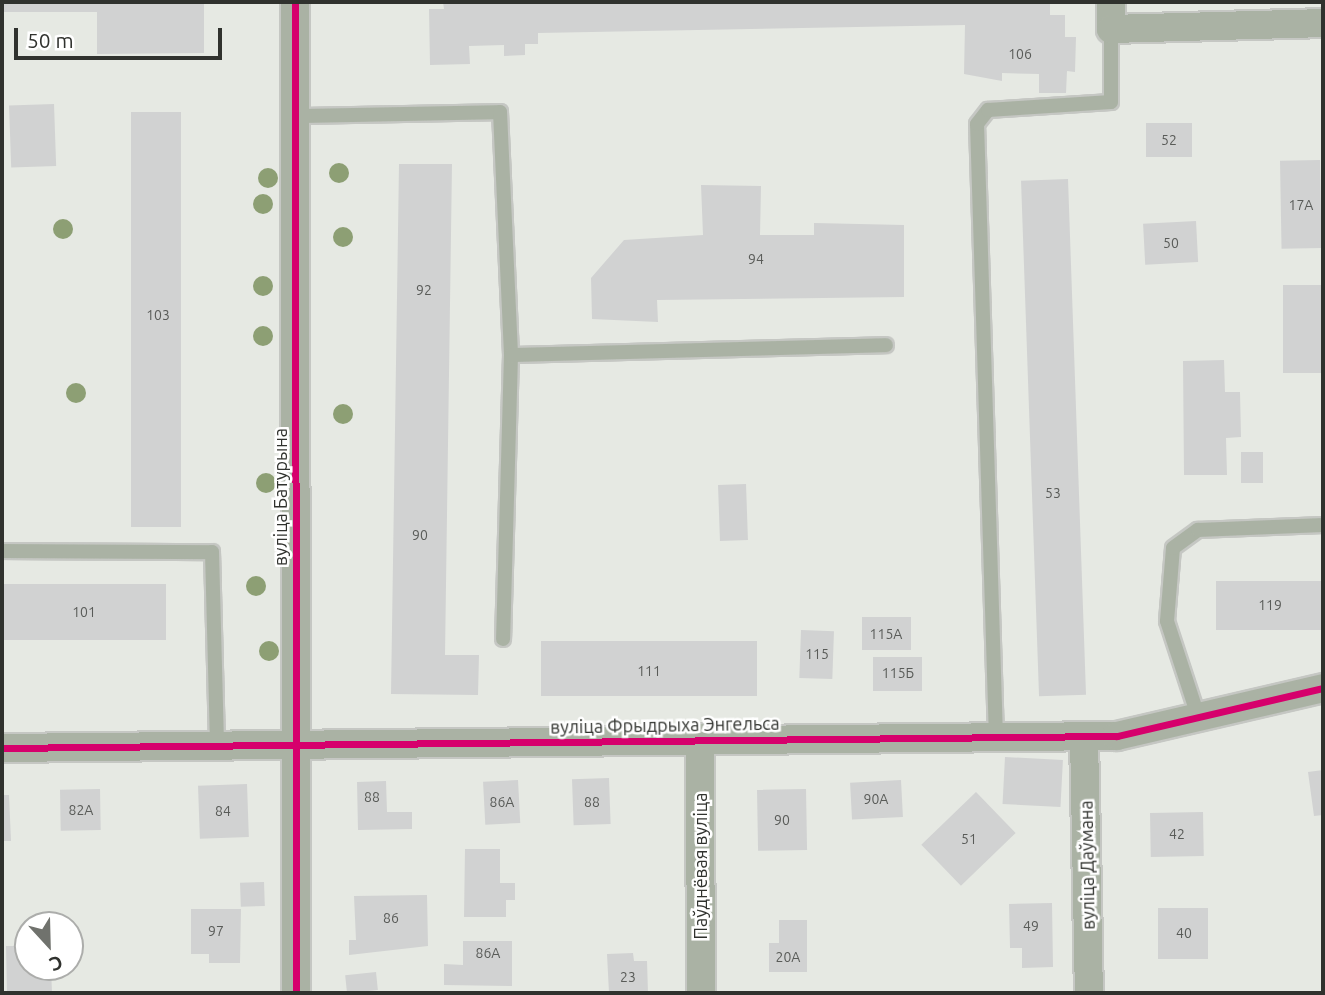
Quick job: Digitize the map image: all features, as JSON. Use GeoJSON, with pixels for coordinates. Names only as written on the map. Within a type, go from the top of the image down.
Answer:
{"type":"FeatureCollection","features":[{"type":"Feature","properties":{"kind":"street","name":"вуліца Батурына"},"geometry":{"type":"LineString","coordinates":[[295,2],[296,993]]}},
{"type":"Feature","properties":{"kind":"street"},"geometry":{"type":"LineString","coordinates":[[1111,16],[1323,23]]}},
{"type":"Feature","properties":{"kind":"street","name":"вуліца Фрыдрыха Энгельса"},"geometry":{"type":"LineString","coordinates":[[2,748],[295,748],[700,738],[1117,736],[1323,688]]}},
{"type":"Feature","properties":{"kind":"street","name":"вуліца Даўмана"},"geometry":{"type":"LineString","coordinates":[[1084,736],[1089,993]]}},
{"type":"Feature","properties":{"kind":"street","name":"Паўднёвая вуліца"},"geometry":{"type":"LineString","coordinates":[[700,738],[701,993]]}},
{"type":"Feature","properties":{"kind":"lane"},"geometry":{"type":"LineString","coordinates":[[996,738],[977,124],[988,110],[1111,102],[1111,16]]}},
{"type":"Feature","properties":{"kind":"lane"},"geometry":{"type":"LineString","coordinates":[[296,116],[500,112],[512,355],[503,639]]}},
{"type":"Feature","properties":{"kind":"lane"},"geometry":{"type":"LineString","coordinates":[[512,355],[886,345]]}},
{"type":"Feature","properties":{"kind":"lane"},"geometry":{"type":"LineString","coordinates":[[1199,719],[1167,621],[1173,548],[1198,530],[1323,525]]}},
{"type":"Feature","properties":{"kind":"lane"},"geometry":{"type":"LineString","coordinates":[[2,551],[212,552],[217,748]]}},
{"type":"Feature","properties":{"kind":"building"},"geometry":{"type":"Polygon","coordinates":[[[2,2],[204,2],[204,53],[97,54],[97,12],[2,12],[2,2]]]}},
{"type":"Feature","properties":{"kind":"building"},"geometry":{"type":"Polygon","coordinates":[[[443,2],[1050,2],[1050,15],[1065,15],[1065,37],[1076,37],[1075,72],[1067,71],[1066,93],[1039,93],[1039,74],[1002,73],[1002,81],[964,74],[965,25],[538,33],[538,44],[525,44],[525,55],[504,56],[504,45],[469,46],[470,64],[430,65],[429,9],[444,9],[443,2]]]}},
{"type":"Feature","properties":{"kind":"building"},"geometry":{"type":"Polygon","coordinates":[[[54,104],[56,166],[11,168],[9,106],[54,104]]]}},
{"type":"Feature","properties":{"kind":"building"},"geometry":{"type":"Polygon","coordinates":[[[131,112],[181,112],[181,527],[131,527],[131,112]]]}},
{"type":"Feature","properties":{"kind":"building"},"geometry":{"type":"Polygon","coordinates":[[[1146,123],[1192,123],[1192,157],[1146,157],[1146,123]]]}},
{"type":"Feature","properties":{"kind":"building"},"geometry":{"type":"Polygon","coordinates":[[[1320,160],[1322,248],[1282,249],[1280,161],[1320,160]]]}},
{"type":"Feature","properties":{"kind":"building"},"geometry":{"type":"Polygon","coordinates":[[[399,164],[452,164],[445,655],[479,655],[478,695],[391,694],[399,164]]]}},
{"type":"Feature","properties":{"kind":"building"},"geometry":{"type":"Polygon","coordinates":[[[1068,179],[1086,695],[1039,696],[1021,181],[1068,179]]]}},
{"type":"Feature","properties":{"kind":"building"},"geometry":{"type":"Polygon","coordinates":[[[701,185],[761,186],[760,235],[814,235],[814,223],[904,225],[904,297],[657,300],[658,322],[592,319],[591,278],[624,240],[703,235],[701,185]]]}},
{"type":"Feature","properties":{"kind":"building"},"geometry":{"type":"Polygon","coordinates":[[[1196,221],[1198,262],[1145,265],[1143,224],[1196,221]]]}},
{"type":"Feature","properties":{"kind":"building"},"geometry":{"type":"Polygon","coordinates":[[[1283,285],[1322,285],[1322,373],[1283,373],[1283,285]]]}},
{"type":"Feature","properties":{"kind":"building"},"geometry":{"type":"Polygon","coordinates":[[[1224,360],[1225,392],[1240,392],[1241,437],[1226,438],[1227,475],[1184,475],[1183,361],[1224,360]]]}},
{"type":"Feature","properties":{"kind":"building"},"geometry":{"type":"Polygon","coordinates":[[[1241,452],[1263,452],[1263,483],[1241,483],[1241,452]]]}},
{"type":"Feature","properties":{"kind":"building"},"geometry":{"type":"Polygon","coordinates":[[[746,484],[748,540],[720,541],[718,485],[746,484]]]}},
{"type":"Feature","properties":{"kind":"building"},"geometry":{"type":"Polygon","coordinates":[[[1216,581],[1323,581],[1323,630],[1216,630],[1216,581]]]}},
{"type":"Feature","properties":{"kind":"building"},"geometry":{"type":"Polygon","coordinates":[[[2,584],[166,584],[166,640],[2,640],[2,584]]]}},
{"type":"Feature","properties":{"kind":"building"},"geometry":{"type":"Polygon","coordinates":[[[862,617],[911,617],[911,650],[862,650],[862,617]]]}},
{"type":"Feature","properties":{"kind":"building"},"geometry":{"type":"Polygon","coordinates":[[[801,630],[834,631],[832,679],[799,678],[801,630]]]}},
{"type":"Feature","properties":{"kind":"building"},"geometry":{"type":"Polygon","coordinates":[[[541,641],[757,641],[757,696],[541,696],[541,641]]]}},
{"type":"Feature","properties":{"kind":"building"},"geometry":{"type":"Polygon","coordinates":[[[873,657],[922,657],[922,691],[873,691],[873,657]]]}},
{"type":"Feature","properties":{"kind":"building"},"geometry":{"type":"Polygon","coordinates":[[[1005,757],[1063,760],[1060,807],[1003,804],[1005,757]]]}},
{"type":"Feature","properties":{"kind":"building"},"geometry":{"type":"Polygon","coordinates":[[[1323,770],[1323,815],[1314,816],[1308,772],[1323,770]]]}},
{"type":"Feature","properties":{"kind":"building"},"geometry":{"type":"Polygon","coordinates":[[[609,778],[611,824],[574,825],[572,779],[609,778]]]}},
{"type":"Feature","properties":{"kind":"building"},"geometry":{"type":"Polygon","coordinates":[[[518,780],[520,823],[485,825],[483,782],[518,780]]]}},
{"type":"Feature","properties":{"kind":"building"},"geometry":{"type":"Polygon","coordinates":[[[901,780],[903,817],[852,820],[850,783],[901,780]]]}},
{"type":"Feature","properties":{"kind":"building"},"geometry":{"type":"Polygon","coordinates":[[[386,781],[387,812],[412,812],[412,829],[358,830],[357,782],[386,781]]]}},
{"type":"Feature","properties":{"kind":"building"},"geometry":{"type":"Polygon","coordinates":[[[247,784],[249,837],[200,839],[198,786],[247,784]]]}},
{"type":"Feature","properties":{"kind":"building"},"geometry":{"type":"Polygon","coordinates":[[[100,789],[101,830],[61,831],[60,790],[100,789]]]}},
{"type":"Feature","properties":{"kind":"building"},"geometry":{"type":"Polygon","coordinates":[[[806,789],[807,850],[758,851],[757,790],[806,789]]]}},
{"type":"Feature","properties":{"kind":"building"},"geometry":{"type":"Polygon","coordinates":[[[976,792],[1016,833],[961,886],[921,845],[976,792]]]}},
{"type":"Feature","properties":{"kind":"building"},"geometry":{"type":"Polygon","coordinates":[[[2,795],[9,795],[11,841],[2,841],[2,795]]]}},
{"type":"Feature","properties":{"kind":"building"},"geometry":{"type":"Polygon","coordinates":[[[1203,812],[1204,856],[1151,857],[1150,813],[1203,812]]]}},
{"type":"Feature","properties":{"kind":"building"},"geometry":{"type":"Polygon","coordinates":[[[465,849],[500,849],[500,883],[515,883],[515,900],[506,900],[506,917],[464,917],[465,849]]]}},
{"type":"Feature","properties":{"kind":"building"},"geometry":{"type":"Polygon","coordinates":[[[264,882],[265,906],[241,907],[240,883],[264,882]]]}},
{"type":"Feature","properties":{"kind":"building"},"geometry":{"type":"Polygon","coordinates":[[[427,895],[428,946],[349,955],[349,940],[356,940],[354,896],[427,895]]]}},
{"type":"Feature","properties":{"kind":"building"},"geometry":{"type":"Polygon","coordinates":[[[1052,903],[1053,967],[1022,968],[1022,948],[1010,948],[1009,904],[1052,903]]]}},
{"type":"Feature","properties":{"kind":"building"},"geometry":{"type":"Polygon","coordinates":[[[1158,908],[1208,908],[1208,959],[1158,959],[1158,908]]]}},
{"type":"Feature","properties":{"kind":"building"},"geometry":{"type":"Polygon","coordinates":[[[191,909],[241,909],[240,963],[209,963],[209,954],[191,954],[191,909]]]}},
{"type":"Feature","properties":{"kind":"building"},"geometry":{"type":"Polygon","coordinates":[[[779,920],[807,920],[807,972],[769,972],[769,943],[779,943],[779,920]]]}},
{"type":"Feature","properties":{"kind":"building"},"geometry":{"type":"Polygon","coordinates":[[[463,941],[512,941],[512,986],[444,985],[444,964],[463,965],[463,941]]]}},
{"type":"Feature","properties":{"kind":"building"},"geometry":{"type":"Polygon","coordinates":[[[6,946],[14,946],[14,981],[52,981],[52,993],[7,993],[6,946]]]}},
{"type":"Feature","properties":{"kind":"building"},"geometry":{"type":"Polygon","coordinates":[[[633,953],[634,961],[647,961],[648,993],[609,993],[607,954],[633,953]]]}},
{"type":"Feature","properties":{"kind":"building"},"geometry":{"type":"Polygon","coordinates":[[[376,972],[378,990],[347,993],[345,975],[376,972]]]}},
{"type":"Feature","properties":{"kind":"cycle path"},"geometry":{"type":"LineString","coordinates":[[295,2],[296,993]]}},
{"type":"Feature","properties":{"kind":"cycle path"},"geometry":{"type":"LineString","coordinates":[[2,748],[1117,736],[1323,688]]}}]}
